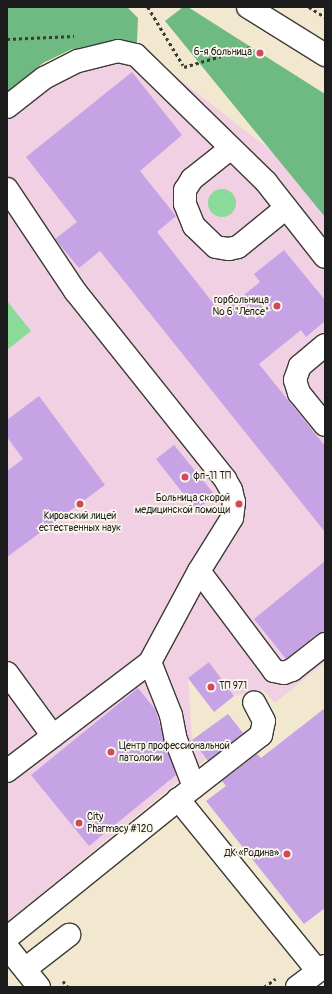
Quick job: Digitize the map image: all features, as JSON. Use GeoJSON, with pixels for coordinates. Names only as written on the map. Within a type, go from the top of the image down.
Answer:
{"type":"FeatureCollection","features":[{"type":"Feature","properties":{"kind":"main road"},"geometry":{"type":"LineString","coordinates":[[248,7],[325,55]]}},
{"type":"Feature","properties":{"kind":"main road"},"geometry":{"type":"LineString","coordinates":[[7,107],[44,78],[78,61],[106,54],[129,52],[152,70],[266,182],[325,257]]}},
{"type":"Feature","properties":{"kind":"main road"},"geometry":{"type":"LineString","coordinates":[[231,148],[192,179],[185,190],[185,204],[194,226],[216,247],[229,249],[238,247],[286,208]]}},
{"type":"Feature","properties":{"kind":"main road"},"geometry":{"type":"LineString","coordinates":[[7,189],[75,291],[225,478],[231,490],[234,502],[232,518],[199,571],[150,662],[7,771]]}},
{"type":"Feature","properties":{"kind":"main road"},"geometry":{"type":"LineString","coordinates":[[325,345],[300,366],[295,380],[299,393],[325,425]]}},
{"type":"Feature","properties":{"kind":"main road"},"geometry":{"type":"LineString","coordinates":[[199,571],[274,671],[284,673],[292,670],[325,644]]}},
{"type":"Feature","properties":{"kind":"main road"},"geometry":{"type":"LineString","coordinates":[[150,662],[171,715],[186,793],[280,935],[322,968],[297,987]]}},
{"type":"Feature","properties":{"kind":"main road"},"geometry":{"type":"LineString","coordinates":[[7,673],[53,736]]}},
{"type":"Feature","properties":{"kind":"main road"},"geometry":{"type":"LineString","coordinates":[[7,938],[186,793],[261,735],[264,721],[254,702]]}},
{"type":"Feature","properties":{"kind":"main road"},"geometry":{"type":"LineString","coordinates":[[24,969],[69,935]]}},
{"type":"Feature","properties":{"kind":"main road"},"geometry":{"type":"LineString","coordinates":[[7,947],[39,987]]}},
{"type":"Feature","properties":{"kind":"path"},"geometry":{"type":"LineString","coordinates":[[148,7],[184,67],[251,47]]}},
{"type":"Feature","properties":{"kind":"path"},"geometry":{"type":"LineString","coordinates":[[309,7],[325,17]]}},
{"type":"Feature","properties":{"kind":"shaded area","name":"Больница скорой медицинской помощи"},"geometry":{"type":"Polygon","coordinates":[[[105,40],[138,47],[301,174],[325,203],[325,662],[275,703],[263,690],[234,696],[209,662],[188,678],[192,740],[206,759],[8,921],[7,74],[14,69],[34,71],[105,40]]]}},
{"type":"Feature","properties":{"kind":"green space"},"geometry":{"type":"Polygon","coordinates":[[[7,7],[127,7],[138,18],[137,42],[108,49],[72,49],[43,63],[7,93],[7,7]]]}},
{"type":"Feature","properties":{"kind":"green space"},"geometry":{"type":"Polygon","coordinates":[[[183,7],[188,7],[325,94],[325,217],[165,21],[183,7]]]}},
{"type":"Feature","properties":{"kind":"green space"},"geometry":{"type":"Polygon","coordinates":[[[222,189],[232,193],[236,203],[232,213],[222,217],[212,213],[208,203],[212,193],[222,189]]]}},
{"type":"Feature","properties":{"kind":"green space"},"geometry":{"type":"Polygon","coordinates":[[[7,301],[31,331],[7,350],[7,301]]]}},
{"type":"Feature","properties":{"kind":"building","name":"горбольница № 6 \"Лепсе\""},"geometry":{"type":"Polygon","coordinates":[[[132,72],[182,135],[140,171],[176,216],[157,232],[221,313],[260,282],[254,274],[284,250],[325,300],[325,321],[306,337],[301,330],[259,364],[325,446],[325,532],[100,251],[79,268],[55,239],[77,222],[26,157],[132,72]]]}},
{"type":"Feature","properties":{"kind":"building"},"geometry":{"type":"Polygon","coordinates":[[[39,396],[105,485],[7,557],[7,471],[23,459],[7,437],[7,420],[39,396]]]}},
{"type":"Feature","properties":{"kind":"building","name":"фп-11 ТП"},"geometry":{"type":"Polygon","coordinates":[[[174,445],[215,495],[196,510],[156,459],[174,445]]]}},
{"type":"Feature","properties":{"kind":"building"},"geometry":{"type":"Polygon","coordinates":[[[325,561],[325,632],[317,634],[286,659],[254,619],[325,561]]]}},
{"type":"Feature","properties":{"kind":"building","name":"ТП 971"},"geometry":{"type":"Polygon","coordinates":[[[209,662],[234,696],[214,712],[188,678],[209,662]]]}},
{"type":"Feature","properties":{"kind":"building","name":"Центр профессиональной патологии"},"geometry":{"type":"Polygon","coordinates":[[[138,688],[155,709],[176,775],[89,846],[31,775],[138,688]]]}},
{"type":"Feature","properties":{"kind":"building","name":"ДК «Родина»"},"geometry":{"type":"Polygon","coordinates":[[[325,708],[325,908],[304,924],[206,801],[226,786],[222,781],[257,754],[261,758],[325,708]]]}},
{"type":"Feature","properties":{"kind":"building"},"geometry":{"type":"Polygon","coordinates":[[[228,714],[243,733],[208,761],[192,740],[228,714]]]}},
{"type":"Feature","properties":{"kind":"place","name":"6-я больница"},"geometry":{"type":"Point","coordinates":[260,53]}},
{"type":"Feature","properties":{"kind":"place","name":"горбольница № 6 \"Лепсе\""},"geometry":{"type":"Point","coordinates":[277,306]}},
{"type":"Feature","properties":{"kind":"place","name":"фп-11 ТП"},"geometry":{"type":"Point","coordinates":[185,477]}},
{"type":"Feature","properties":{"kind":"place","name":"Кировский лицей естественных наук"},"geometry":{"type":"Point","coordinates":[80,504]}},
{"type":"Feature","properties":{"kind":"place","name":"Больница скорой медицинской помощи"},"geometry":{"type":"Point","coordinates":[239,504]}},
{"type":"Feature","properties":{"kind":"place","name":"ТП 971"},"geometry":{"type":"Point","coordinates":[211,687]}},
{"type":"Feature","properties":{"kind":"place","name":"Центр профессиональной патологии"},"geometry":{"type":"Point","coordinates":[111,752]}},
{"type":"Feature","properties":{"kind":"place","name":"City Pharmacy #120"},"geometry":{"type":"Point","coordinates":[79,823]}},
{"type":"Feature","properties":{"kind":"place","name":"ДК «Родина»"},"geometry":{"type":"Point","coordinates":[287,854]}}]}
